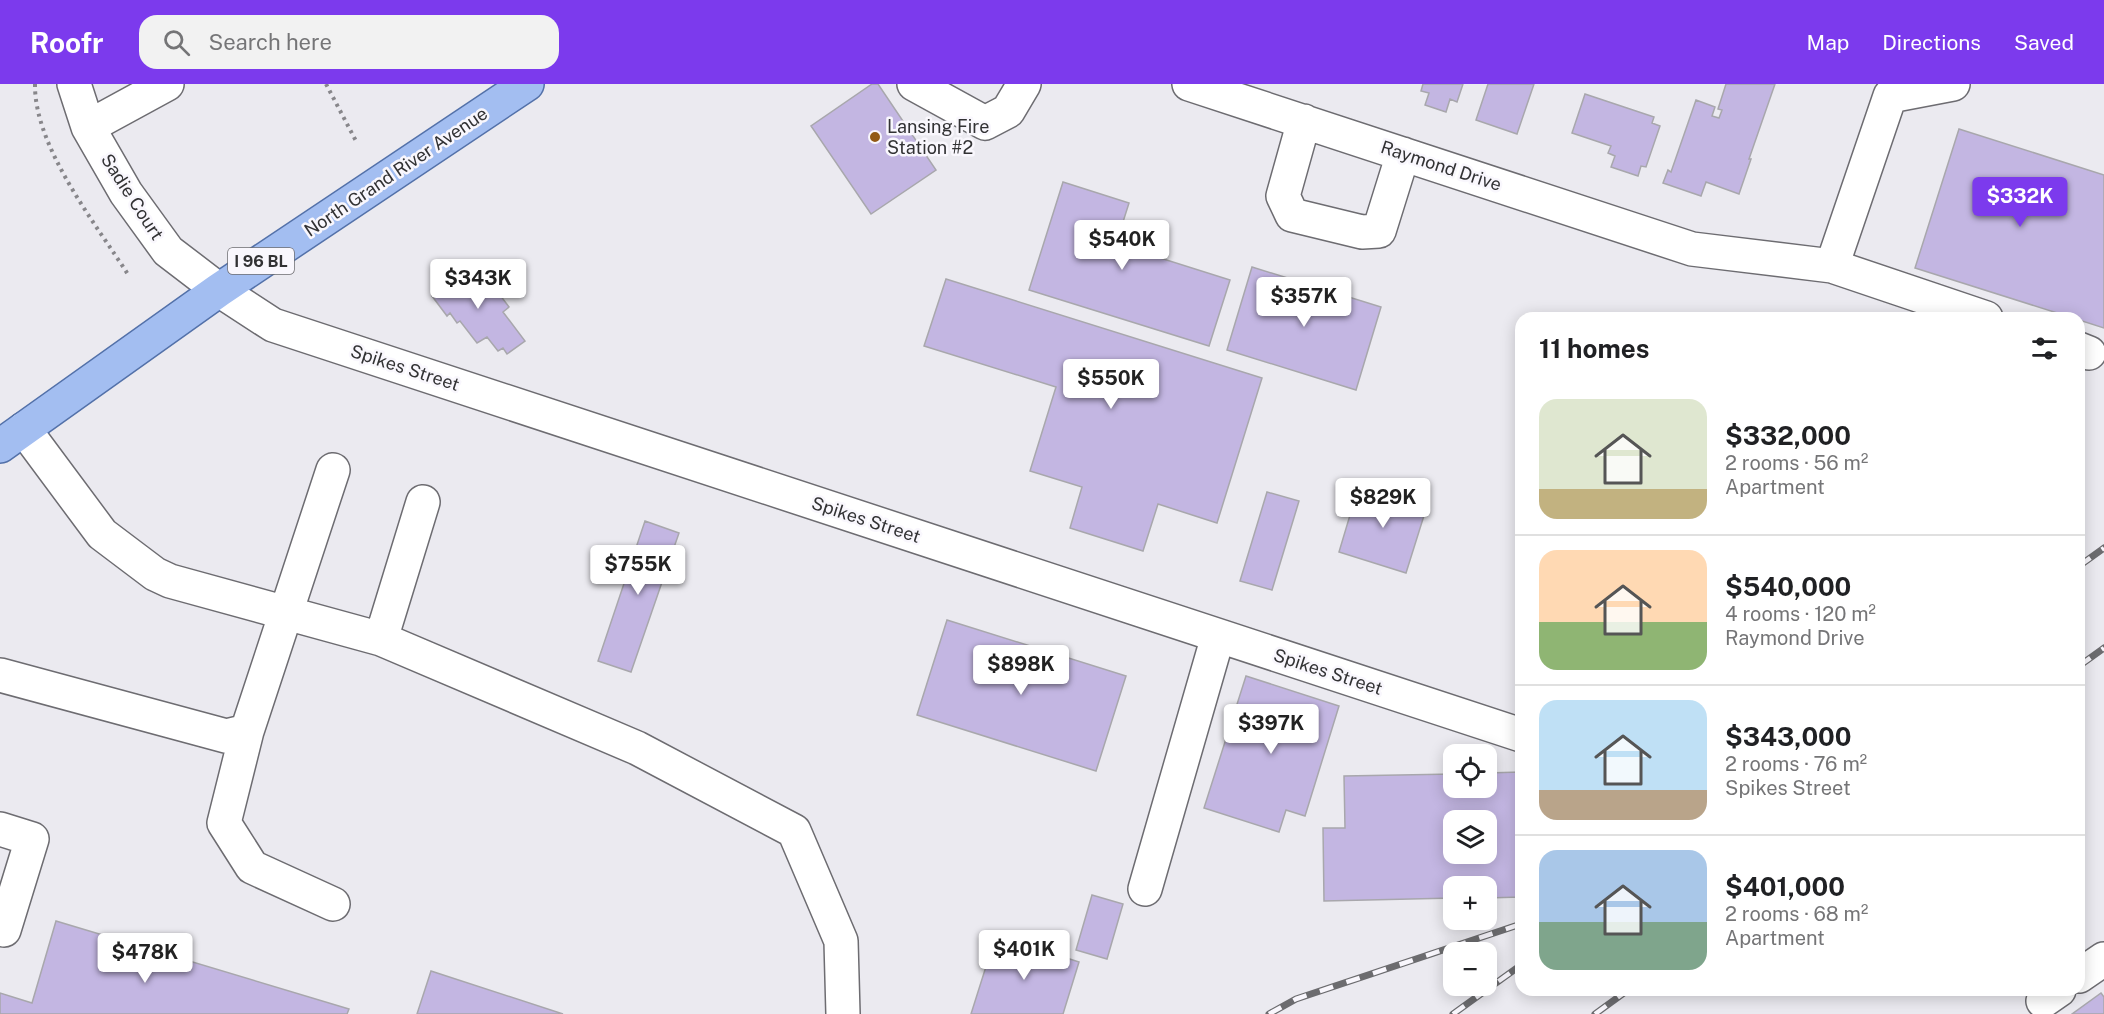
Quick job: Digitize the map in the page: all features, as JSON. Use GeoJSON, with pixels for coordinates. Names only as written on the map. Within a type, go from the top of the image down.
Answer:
{"type":"FeatureCollection","features":[{"type":"Feature","properties":{"kind":"main road","name":"North Grand River Avenue"},"geometry":{"type":"LineString","coordinates":[[12,437],[219,290],[527,84]]}},
{"type":"Feature","properties":{"kind":"street","name":"Sadie Court"},"geometry":{"type":"LineString","coordinates":[[74,84],[88,127],[126,193],[168,251],[219,290]]}},
{"type":"Feature","properties":{"kind":"street"},"geometry":{"type":"LineString","coordinates":[[88,127],[167,84]]}},
{"type":"Feature","properties":{"kind":"street"},"geometry":{"type":"LineString","coordinates":[[914,84],[985,123],[1008,111],[1024,84]]}},
{"type":"Feature","properties":{"kind":"street","name":"Raymond Drive"},"geometry":{"type":"LineString","coordinates":[[1189,84],[1692,249],[1832,266],[1968,312]]}},
{"type":"Feature","properties":{"kind":"street"},"geometry":{"type":"LineString","coordinates":[[1832,266],[1890,96],[1953,84]]}},
{"type":"Feature","properties":{"kind":"street"},"geometry":{"type":"LineString","coordinates":[[1304,121],[1283,196],[1292,215],[1362,232],[1379,231],[1403,154]]}},
{"type":"Feature","properties":{"kind":"street","name":"Spikes Street"},"geometry":{"type":"LineString","coordinates":[[219,290],[273,325],[1515,733]]}},
{"type":"Feature","properties":{"kind":"street"},"geometry":{"type":"LineString","coordinates":[[12,437],[102,534],[155,574],[170,581],[381,639],[637,748],[794,831],[841,941],[843,1014]]}},
{"type":"Feature","properties":{"kind":"street"},"geometry":{"type":"LineString","coordinates":[[333,470],[247,731],[224,823],[252,867],[333,904]]}},
{"type":"Feature","properties":{"kind":"street"},"geometry":{"type":"LineString","coordinates":[[381,639],[423,502]]}},
{"type":"Feature","properties":{"kind":"street"},"geometry":{"type":"LineString","coordinates":[[1146,889],[1218,636]]}},
{"type":"Feature","properties":{"kind":"street"},"geometry":{"type":"LineString","coordinates":[[0,675],[226,735],[247,731]]}},
{"type":"Feature","properties":{"kind":"street"},"geometry":{"type":"LineString","coordinates":[[0,829],[32,839],[4,930],[0,929]]}},
{"type":"Feature","properties":{"kind":"street"},"geometry":{"type":"LineString","coordinates":[[2085,972],[2104,959]]}},
{"type":"Feature","properties":{"kind":"path"},"geometry":{"type":"LineString","coordinates":[[35,84],[35,102],[54,158],[129,276]]}},
{"type":"Feature","properties":{"kind":"path"},"geometry":{"type":"LineString","coordinates":[[326,84],[356,141]]}},
{"type":"Feature","properties":{"kind":"building"},"geometry":{"type":"Polygon","coordinates":[[[872,84],[878,84],[936,170],[871,214],[811,126],[872,84]]]}},
{"type":"Feature","properties":{"kind":"building"},"geometry":{"type":"Polygon","coordinates":[[[1423,84],[1463,84],[1457,102],[1450,99],[1446,112],[1425,105],[1429,93],[1421,91],[1423,84]]]}},
{"type":"Feature","properties":{"kind":"building"},"geometry":{"type":"Polygon","coordinates":[[[1488,84],[1534,84],[1517,134],[1476,120],[1488,84]]]}},
{"type":"Feature","properties":{"kind":"building"},"geometry":{"type":"Polygon","coordinates":[[[1726,84],[1775,84],[1739,194],[1706,182],[1701,196],[1663,183],[1668,170],[1671,172],[1696,100],[1715,107],[1712,116],[1719,118],[1722,110],[1718,109],[1726,84]]]}},
{"type":"Feature","properties":{"kind":"building"},"geometry":{"type":"Polygon","coordinates":[[[1585,94],[1654,117],[1652,123],[1660,126],[1646,167],[1641,166],[1638,176],[1611,167],[1615,156],[1608,153],[1611,146],[1572,133],[1585,94]]]}},
{"type":"Feature","properties":{"kind":"building"},"geometry":{"type":"Polygon","coordinates":[[[1959,129],[2104,175],[2104,328],[2085,322],[2085,312],[2054,312],[1915,268],[1959,129]]]}},
{"type":"Feature","properties":{"kind":"building"},"geometry":{"type":"Polygon","coordinates":[[[1063,182],[1129,203],[1116,244],[1230,280],[1209,346],[1029,290],[1063,182]]]}},
{"type":"Feature","properties":{"kind":"building"},"geometry":{"type":"Polygon","coordinates":[[[471,267],[492,295],[497,291],[509,307],[503,312],[525,341],[507,354],[503,348],[498,351],[487,337],[477,343],[460,321],[457,323],[450,313],[447,316],[432,296],[440,289],[439,287],[460,271],[461,273],[471,267]]]}},
{"type":"Feature","properties":{"kind":"building"},"geometry":{"type":"Polygon","coordinates":[[[1252,267],[1381,307],[1356,390],[1227,350],[1252,267]]]}},
{"type":"Feature","properties":{"kind":"building"},"geometry":{"type":"Polygon","coordinates":[[[946,279],[1262,378],[1217,523],[1158,504],[1143,551],[1070,528],[1082,487],[1030,471],[1056,387],[924,346],[946,279]]]}},
{"type":"Feature","properties":{"kind":"building"},"geometry":{"type":"Polygon","coordinates":[[[1359,485],[1427,506],[1406,573],[1339,552],[1359,485]]]}},
{"type":"Feature","properties":{"kind":"building"},"geometry":{"type":"Polygon","coordinates":[[[1267,492],[1299,501],[1272,590],[1240,581],[1267,492]]]}},
{"type":"Feature","properties":{"kind":"building"},"geometry":{"type":"Polygon","coordinates":[[[645,521],[679,533],[631,672],[598,661],[645,521]]]}},
{"type":"Feature","properties":{"kind":"building"},"geometry":{"type":"Polygon","coordinates":[[[947,620],[1126,676],[1096,771],[917,715],[947,620]]]}},
{"type":"Feature","properties":{"kind":"building"},"geometry":{"type":"Polygon","coordinates":[[[1246,676],[1339,706],[1305,816],[1286,810],[1279,832],[1204,808],[1246,676]]]}},
{"type":"Feature","properties":{"kind":"building"},"geometry":{"type":"Polygon","coordinates":[[[1515,772],[1515,897],[1497,898],[1497,876],[1443,876],[1443,898],[1324,901],[1323,828],[1345,828],[1344,776],[1443,774],[1443,798],[1497,798],[1497,773],[1515,772]]]}},
{"type":"Feature","properties":{"kind":"building"},"geometry":{"type":"Polygon","coordinates":[[[1092,895],[1123,904],[1107,959],[1076,950],[1092,895]]]}},
{"type":"Feature","properties":{"kind":"building"},"geometry":{"type":"Polygon","coordinates":[[[56,921],[349,1009],[347,1014],[0,1014],[0,993],[32,1003],[56,921]]]}},
{"type":"Feature","properties":{"kind":"building"},"geometry":{"type":"Polygon","coordinates":[[[996,935],[1079,962],[1063,1014],[971,1014],[996,935]]]}},
{"type":"Feature","properties":{"kind":"building"},"geometry":{"type":"Polygon","coordinates":[[[431,971],[563,1014],[417,1014],[431,971]]]}},
{"type":"Feature","properties":{"kind":"building"},"geometry":{"type":"Polygon","coordinates":[[[2101,993],[2104,997],[2104,1014],[2072,1014],[2101,993]]]}},
{"type":"Feature","properties":{"kind":"railway"},"geometry":{"type":"LineString","coordinates":[[2085,562],[2104,548]]}},
{"type":"Feature","properties":{"kind":"railway"},"geometry":{"type":"LineString","coordinates":[[2085,662],[2104,648]]}},
{"type":"Feature","properties":{"kind":"railway"},"geometry":{"type":"LineString","coordinates":[[1269,1014],[1296,999],[1515,926]]}},
{"type":"Feature","properties":{"kind":"railway"},"geometry":{"type":"LineString","coordinates":[[1453,1014],[1515,969]]}},
{"type":"Feature","properties":{"kind":"railway"},"geometry":{"type":"LineString","coordinates":[[1595,1014],[1620,996]]}},
{"type":"Feature","properties":{"kind":"place","name":"Lansing Fire Station #2"},"geometry":{"type":"Point","coordinates":[875,137]}}]}
